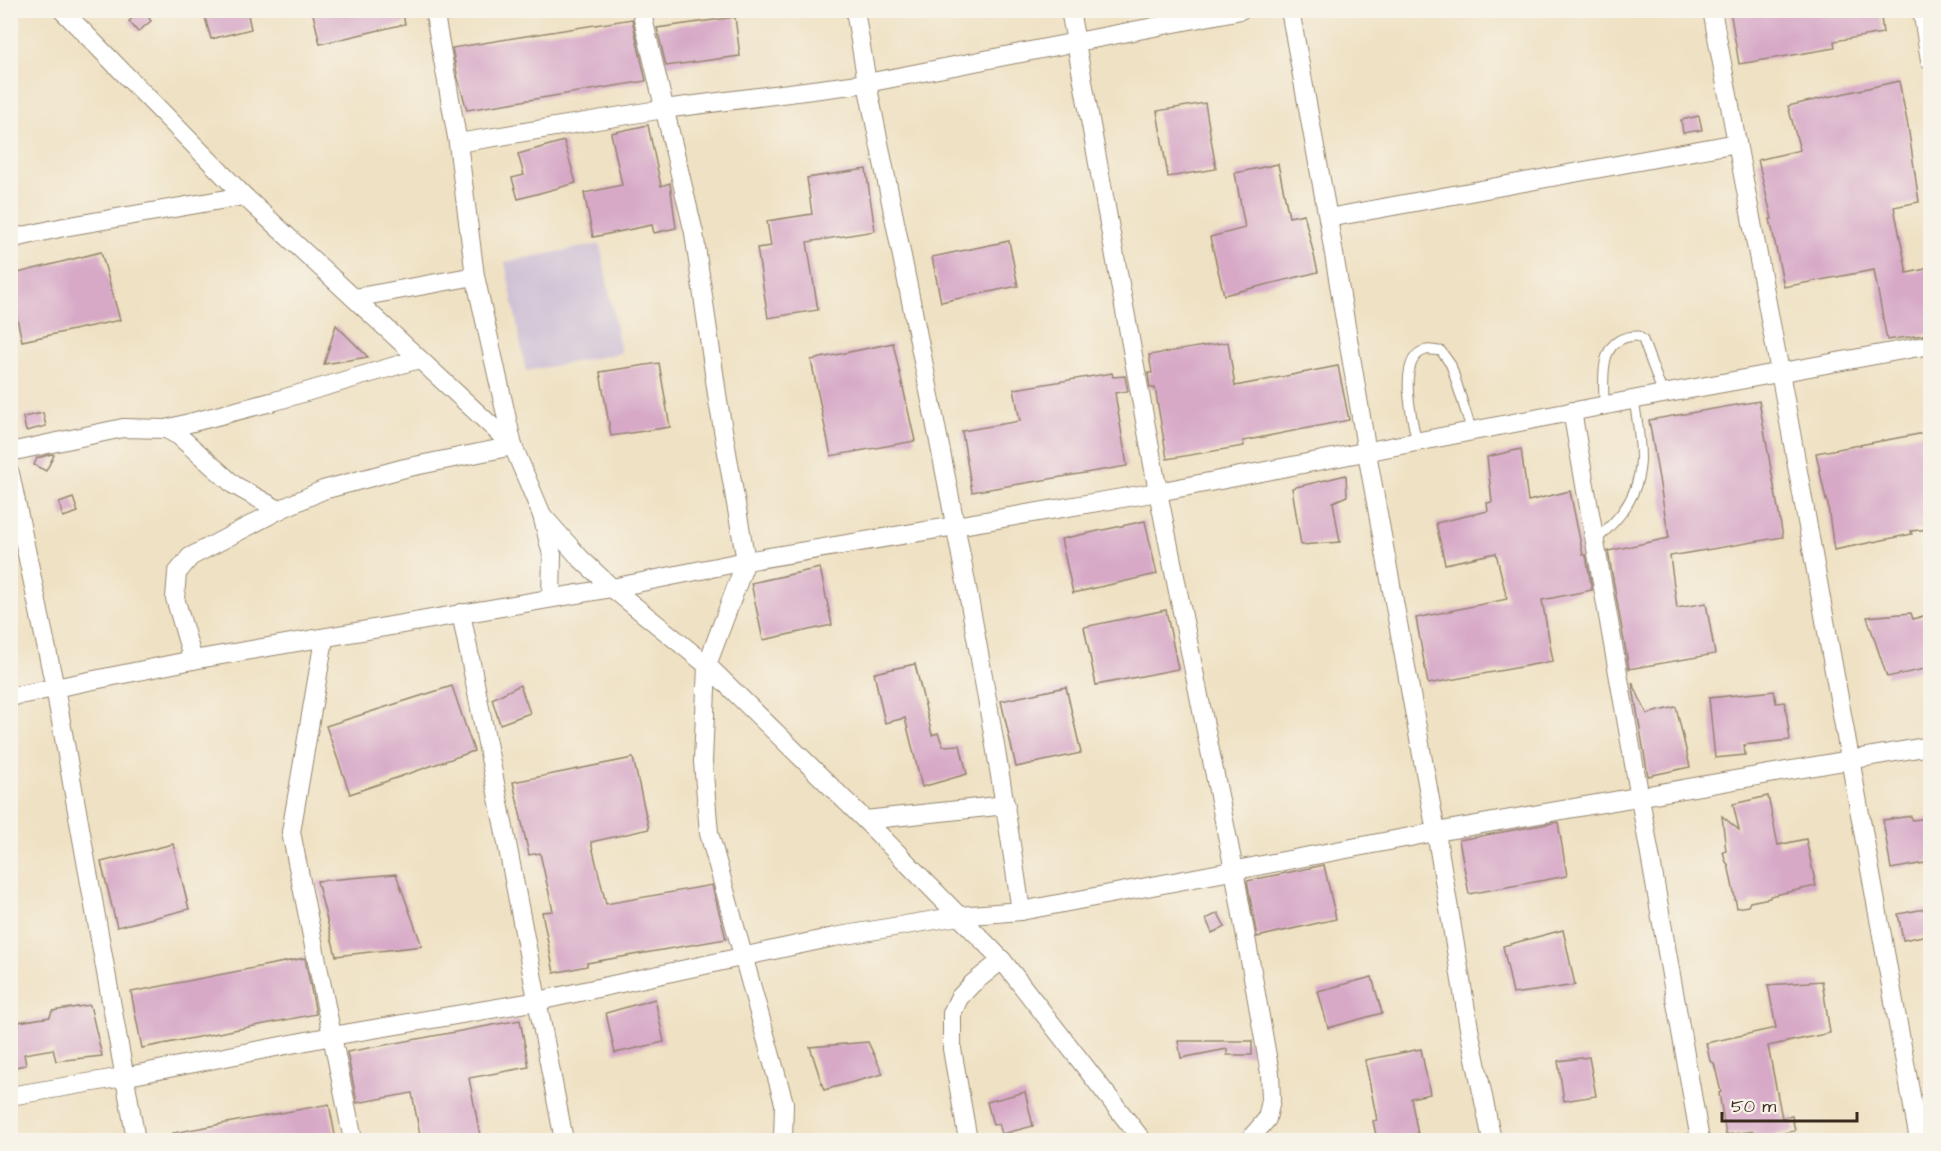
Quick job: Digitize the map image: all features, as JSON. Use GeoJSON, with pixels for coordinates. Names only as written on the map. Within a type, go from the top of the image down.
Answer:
{"type":"FeatureCollection","features":[{"type":"Feature","properties":{"kind":"street"},"geometry":{"type":"LineString","coordinates":[[62,10],[244,196],[513,446]]}},
{"type":"Feature","properties":{"kind":"street"},"geometry":{"type":"LineString","coordinates":[[435,10],[458,143],[475,276],[513,446],[542,515],[552,555],[551,597]]}},
{"type":"Feature","properties":{"kind":"street"},"geometry":{"type":"LineString","coordinates":[[640,10],[694,233],[718,401],[746,561],[707,665],[703,762],[709,833],[784,1103],[783,1140]]}},
{"type":"Feature","properties":{"kind":"street"},"geometry":{"type":"LineString","coordinates":[[855,10],[867,83],[955,526],[1006,805],[1021,911]]}},
{"type":"Feature","properties":{"kind":"street"},"geometry":{"type":"LineString","coordinates":[[1070,10],[1158,492],[1234,870],[1270,1073],[1271,1100],[1267,1119],[1249,1140]]}},
{"type":"Feature","properties":{"kind":"street"},"geometry":{"type":"LineString","coordinates":[[458,143],[664,109],[867,83],[1241,10]]}},
{"type":"Feature","properties":{"kind":"street"},"geometry":{"type":"LineString","coordinates":[[1290,10],[1470,1034],[1492,1140]]}},
{"type":"Feature","properties":{"kind":"street"},"geometry":{"type":"LineString","coordinates":[[1712,10],[1919,1140]]}},
{"type":"Feature","properties":{"kind":"street"},"geometry":{"type":"LineString","coordinates":[[1922,10],[1930,60]]}},
{"type":"Feature","properties":{"kind":"street"},"geometry":{"type":"LineString","coordinates":[[1328,219],[1737,143]]}},
{"type":"Feature","properties":{"kind":"street"},"geometry":{"type":"LineString","coordinates":[[10,239],[75,225],[244,196]]}},
{"type":"Feature","properties":{"kind":"street"},"geometry":{"type":"LineString","coordinates":[[354,298],[475,276]]}},
{"type":"Feature","properties":{"kind":"street"},"geometry":{"type":"LineString","coordinates":[[10,697],[193,660],[612,588],[746,561],[1158,492],[1367,453],[1572,411],[1930,345]]}},
{"type":"Feature","properties":{"kind":"street"},"geometry":{"type":"LineString","coordinates":[[10,452],[123,428],[166,429],[274,401],[419,359]]}},
{"type":"Feature","properties":{"kind":"street"},"geometry":{"type":"LineString","coordinates":[[1572,411],[1700,1140]]}},
{"type":"Feature","properties":{"kind":"street"},"geometry":{"type":"LineString","coordinates":[[166,429],[179,436],[234,486],[279,510]]}},
{"type":"Feature","properties":{"kind":"street"},"geometry":{"type":"LineString","coordinates":[[193,660],[175,598],[177,573],[190,557],[279,510],[333,487],[405,468],[513,446]]}},
{"type":"Feature","properties":{"kind":"street"},"geometry":{"type":"LineString","coordinates":[[10,473],[55,688],[136,1140]]}},
{"type":"Feature","properties":{"kind":"street"},"geometry":{"type":"LineString","coordinates":[[542,515],[579,558],[612,588],[707,665],[865,820],[1002,960],[1142,1140]]}},
{"type":"Feature","properties":{"kind":"street"},"geometry":{"type":"LineString","coordinates":[[461,614],[564,1140]]}},
{"type":"Feature","properties":{"kind":"street"},"geometry":{"type":"LineString","coordinates":[[324,639],[291,832],[353,1140]]}},
{"type":"Feature","properties":{"kind":"street"},"geometry":{"type":"LineString","coordinates":[[10,1096],[123,1077],[332,1036],[538,1001],[834,937],[959,916],[1021,911],[1436,832],[1930,746]]}},
{"type":"Feature","properties":{"kind":"street"},"geometry":{"type":"LineString","coordinates":[[865,820],[1006,805]]}},
{"type":"Feature","properties":{"kind":"street"},"geometry":{"type":"LineString","coordinates":[[968,1140],[952,1049],[952,1013],[959,998],[972,984],[1002,960]]}},
{"type":"Feature","properties":{"kind":"lane"},"geometry":{"type":"LineString","coordinates":[[1604,405],[1607,353],[1615,342],[1632,336],[1638,336],[1642,340],[1663,394]]}},
{"type":"Feature","properties":{"kind":"lane"},"geometry":{"type":"LineString","coordinates":[[1417,443],[1409,403],[1407,376],[1415,357],[1426,350],[1441,351],[1451,365],[1472,432]]}},
{"type":"Feature","properties":{"kind":"lane"},"geometry":{"type":"LineString","coordinates":[[1595,542],[1623,510],[1638,484],[1642,458],[1634,400]]}},
{"type":"Feature","properties":{"kind":"shaded area"},"geometry":{"type":"Polygon","coordinates":[[[600,244],[621,353],[526,371],[505,262],[600,244]]]}},
{"type":"Feature","properties":{"kind":"building"},"geometry":{"type":"Polygon","coordinates":[[[143,10],[151,21],[138,32],[129,21],[143,10]]]}},
{"type":"Feature","properties":{"kind":"building"},"geometry":{"type":"Polygon","coordinates":[[[203,10],[247,10],[251,29],[211,39],[203,10]]]}},
{"type":"Feature","properties":{"kind":"building"},"geometry":{"type":"Polygon","coordinates":[[[312,10],[402,10],[405,24],[320,44],[312,10]]]}},
{"type":"Feature","properties":{"kind":"building"},"geometry":{"type":"Polygon","coordinates":[[[1730,10],[1880,10],[1883,33],[1834,41],[1835,48],[1739,64],[1730,10]]]}},
{"type":"Feature","properties":{"kind":"building"},"geometry":{"type":"Polygon","coordinates":[[[735,17],[740,56],[666,66],[657,28],[735,17]]]}},
{"type":"Feature","properties":{"kind":"building"},"geometry":{"type":"Polygon","coordinates":[[[632,19],[646,81],[467,110],[452,48],[632,19]]]}},
{"type":"Feature","properties":{"kind":"building"},"geometry":{"type":"Polygon","coordinates":[[[1899,81],[1919,202],[1894,207],[1907,273],[1930,268],[1930,334],[1887,340],[1874,270],[1784,287],[1770,219],[1772,219],[1758,160],[1800,150],[1788,106],[1899,81]]]}},
{"type":"Feature","properties":{"kind":"building"},"geometry":{"type":"Polygon","coordinates":[[[1205,103],[1216,169],[1168,177],[1157,111],[1205,103]]]}},
{"type":"Feature","properties":{"kind":"building"},"geometry":{"type":"Polygon","coordinates":[[[1699,116],[1702,130],[1683,133],[1681,120],[1699,116]]]}},
{"type":"Feature","properties":{"kind":"building"},"geometry":{"type":"Polygon","coordinates":[[[648,125],[661,186],[670,183],[676,228],[654,233],[652,225],[593,237],[584,193],[622,185],[611,133],[648,125]]]}},
{"type":"Feature","properties":{"kind":"building"},"geometry":{"type":"Polygon","coordinates":[[[564,141],[576,183],[518,199],[512,178],[524,175],[518,154],[564,141]]]}},
{"type":"Feature","properties":{"kind":"building"},"geometry":{"type":"Polygon","coordinates":[[[1278,164],[1289,217],[1304,214],[1318,272],[1224,295],[1210,237],[1245,228],[1235,173],[1278,164]]]}},
{"type":"Feature","properties":{"kind":"building"},"geometry":{"type":"Polygon","coordinates":[[[866,169],[875,231],[807,242],[818,310],[768,318],[757,248],[771,246],[767,221],[812,214],[807,178],[866,169]]]}},
{"type":"Feature","properties":{"kind":"building"},"geometry":{"type":"Polygon","coordinates":[[[1009,241],[1018,286],[941,302],[932,257],[1009,241]]]}},
{"type":"Feature","properties":{"kind":"building"},"geometry":{"type":"Polygon","coordinates":[[[101,252],[120,320],[22,341],[10,287],[10,275],[101,252]]]}},
{"type":"Feature","properties":{"kind":"building"},"geometry":{"type":"Polygon","coordinates":[[[336,325],[368,357],[324,364],[336,325]]]}},
{"type":"Feature","properties":{"kind":"building"},"geometry":{"type":"Polygon","coordinates":[[[1228,342],[1235,386],[1338,366],[1349,420],[1243,441],[1244,446],[1167,459],[1155,388],[1150,388],[1148,373],[1152,373],[1149,355],[1228,342]]]}},
{"type":"Feature","properties":{"kind":"building"},"geometry":{"type":"Polygon","coordinates":[[[893,343],[915,441],[831,456],[811,360],[893,343]]]}},
{"type":"Feature","properties":{"kind":"building"},"geometry":{"type":"Polygon","coordinates":[[[659,363],[670,427],[611,436],[600,372],[659,363]]]}},
{"type":"Feature","properties":{"kind":"building"},"geometry":{"type":"Polygon","coordinates":[[[1112,373],[1113,377],[1125,376],[1128,391],[1115,393],[1127,466],[972,492],[962,431],[1020,421],[1014,389],[1112,373]]]}},
{"type":"Feature","properties":{"kind":"building"},"geometry":{"type":"Polygon","coordinates":[[[1759,401],[1783,537],[1670,556],[1677,608],[1706,603],[1715,654],[1629,669],[1608,551],[1669,538],[1649,420],[1759,401]]]}},
{"type":"Feature","properties":{"kind":"building"},"geometry":{"type":"Polygon","coordinates":[[[43,413],[46,426],[26,431],[23,417],[43,413]]]}},
{"type":"Feature","properties":{"kind":"building"},"geometry":{"type":"Polygon","coordinates":[[[1930,432],[1930,529],[1911,531],[1912,534],[1834,550],[1827,499],[1816,453],[1930,432]]]}},
{"type":"Feature","properties":{"kind":"building"},"geometry":{"type":"Polygon","coordinates":[[[1521,449],[1528,501],[1570,491],[1592,590],[1542,600],[1553,661],[1428,684],[1416,618],[1507,599],[1496,553],[1445,564],[1436,523],[1488,511],[1487,503],[1492,502],[1487,457],[1521,449]]]}},
{"type":"Feature","properties":{"kind":"building"},"geometry":{"type":"Polygon","coordinates":[[[54,455],[46,471],[34,465],[37,458],[54,455]]]}},
{"type":"Feature","properties":{"kind":"building"},"geometry":{"type":"Polygon","coordinates":[[[1346,475],[1347,496],[1333,502],[1340,542],[1301,545],[1292,488],[1346,475]]]}},
{"type":"Feature","properties":{"kind":"building"},"geometry":{"type":"Polygon","coordinates":[[[73,498],[78,512],[63,517],[59,503],[73,498]]]}},
{"type":"Feature","properties":{"kind":"building"},"geometry":{"type":"Polygon","coordinates":[[[1145,521],[1157,574],[1073,593],[1061,539],[1145,521]]]}},
{"type":"Feature","properties":{"kind":"building"},"geometry":{"type":"Polygon","coordinates":[[[820,568],[832,625],[763,640],[751,583],[820,568]]]}},
{"type":"Feature","properties":{"kind":"building"},"geometry":{"type":"Polygon","coordinates":[[[1166,610],[1178,669],[1096,685],[1084,627],[1166,610]]]}},
{"type":"Feature","properties":{"kind":"building"},"geometry":{"type":"Polygon","coordinates":[[[1911,613],[1913,619],[1930,614],[1930,668],[1887,677],[1867,617],[1911,613]]]}},
{"type":"Feature","properties":{"kind":"building"},"geometry":{"type":"Polygon","coordinates":[[[915,664],[932,735],[938,733],[943,746],[960,745],[967,774],[922,787],[905,718],[885,723],[874,673],[915,664]]]}},
{"type":"Feature","properties":{"kind":"building"},"geometry":{"type":"Polygon","coordinates":[[[1632,682],[1647,714],[1676,707],[1690,767],[1648,776],[1632,682]]]}},
{"type":"Feature","properties":{"kind":"building"},"geometry":{"type":"Polygon","coordinates":[[[520,685],[530,713],[500,724],[492,699],[520,685]]]}},
{"type":"Feature","properties":{"kind":"building"},"geometry":{"type":"Polygon","coordinates":[[[452,686],[474,751],[350,794],[326,726],[452,686]]]}},
{"type":"Feature","properties":{"kind":"building"},"geometry":{"type":"Polygon","coordinates":[[[1066,687],[1081,753],[1016,767],[1001,701],[1066,687]]]}},
{"type":"Feature","properties":{"kind":"building"},"geometry":{"type":"Polygon","coordinates":[[[1774,691],[1776,703],[1785,702],[1790,740],[1744,745],[1745,755],[1715,758],[1709,698],[1774,691]]]}},
{"type":"Feature","properties":{"kind":"building"},"geometry":{"type":"Polygon","coordinates":[[[633,758],[649,829],[591,842],[606,904],[712,885],[726,939],[587,963],[587,966],[554,973],[542,912],[553,911],[540,853],[529,855],[513,782],[633,758]]]}},
{"type":"Feature","properties":{"kind":"building"},"geometry":{"type":"Polygon","coordinates":[[[1768,796],[1778,845],[1806,839],[1816,886],[1770,896],[1770,898],[1750,902],[1748,906],[1737,908],[1728,864],[1723,852],[1726,851],[1722,816],[1739,830],[1733,804],[1768,796]]]}},
{"type":"Feature","properties":{"kind":"building"},"geometry":{"type":"Polygon","coordinates":[[[1911,816],[1912,820],[1930,818],[1930,862],[1891,869],[1883,820],[1911,816]]]}},
{"type":"Feature","properties":{"kind":"building"},"geometry":{"type":"Polygon","coordinates":[[[1558,822],[1567,876],[1469,894],[1459,840],[1558,822]]]}},
{"type":"Feature","properties":{"kind":"building"},"geometry":{"type":"Polygon","coordinates":[[[173,844],[189,909],[117,927],[101,862],[173,844]]]}},
{"type":"Feature","properties":{"kind":"building"},"geometry":{"type":"Polygon","coordinates":[[[1324,865],[1336,919],[1257,937],[1247,881],[1324,865]]]}},
{"type":"Feature","properties":{"kind":"building"},"geometry":{"type":"Polygon","coordinates":[[[396,874],[422,946],[336,956],[317,881],[396,874]]]}},
{"type":"Feature","properties":{"kind":"building"},"geometry":{"type":"Polygon","coordinates":[[[1930,908],[1930,926],[1926,926],[1928,935],[1903,940],[1898,914],[1930,908]]]}},
{"type":"Feature","properties":{"kind":"building"},"geometry":{"type":"Polygon","coordinates":[[[1218,913],[1225,927],[1212,933],[1206,919],[1218,913]]]}},
{"type":"Feature","properties":{"kind":"building"},"geometry":{"type":"Polygon","coordinates":[[[1563,930],[1575,985],[1513,994],[1503,946],[1563,930]]]}},
{"type":"Feature","properties":{"kind":"building"},"geometry":{"type":"Polygon","coordinates":[[[305,958],[316,1014],[142,1048],[131,992],[305,958]]]}},
{"type":"Feature","properties":{"kind":"building"},"geometry":{"type":"Polygon","coordinates":[[[1372,977],[1382,1013],[1328,1028],[1318,991],[1372,977]]]}},
{"type":"Feature","properties":{"kind":"building"},"geometry":{"type":"Polygon","coordinates":[[[1822,981],[1830,1033],[1768,1046],[1782,1118],[1792,1116],[1795,1131],[1755,1138],[1754,1131],[1726,1135],[1719,1093],[1721,1092],[1706,1043],[1776,1028],[1768,985],[1822,981]]]}},
{"type":"Feature","properties":{"kind":"building"},"geometry":{"type":"Polygon","coordinates":[[[655,999],[664,1042],[615,1053],[606,1013],[655,999]]]}},
{"type":"Feature","properties":{"kind":"building"},"geometry":{"type":"Polygon","coordinates":[[[90,1005],[102,1056],[56,1061],[53,1049],[24,1054],[26,1065],[10,1068],[10,1021],[50,1017],[52,1011],[90,1005]]]}},
{"type":"Feature","properties":{"kind":"building"},"geometry":{"type":"Polygon","coordinates":[[[520,1020],[529,1067],[469,1078],[481,1140],[421,1140],[412,1093],[357,1103],[347,1052],[520,1020]]]}},
{"type":"Feature","properties":{"kind":"building"},"geometry":{"type":"Polygon","coordinates":[[[1178,1041],[1252,1041],[1252,1055],[1227,1055],[1227,1049],[1181,1058],[1178,1041]]]}},
{"type":"Feature","properties":{"kind":"building"},"geometry":{"type":"Polygon","coordinates":[[[868,1042],[883,1074],[824,1090],[810,1047],[868,1042]]]}},
{"type":"Feature","properties":{"kind":"building"},"geometry":{"type":"Polygon","coordinates":[[[1421,1049],[1430,1094],[1411,1098],[1419,1140],[1377,1140],[1373,1121],[1377,1120],[1365,1060],[1421,1049]]]}},
{"type":"Feature","properties":{"kind":"building"},"geometry":{"type":"Polygon","coordinates":[[[1589,1057],[1596,1096],[1564,1101],[1558,1061],[1589,1057]]]}},
{"type":"Feature","properties":{"kind":"building"},"geometry":{"type":"Polygon","coordinates":[[[1025,1092],[1033,1126],[1002,1134],[999,1124],[993,1125],[987,1102],[1025,1092]]]}},
{"type":"Feature","properties":{"kind":"building"},"geometry":{"type":"Polygon","coordinates":[[[329,1104],[336,1140],[174,1140],[173,1133],[329,1104]]]}}]}
